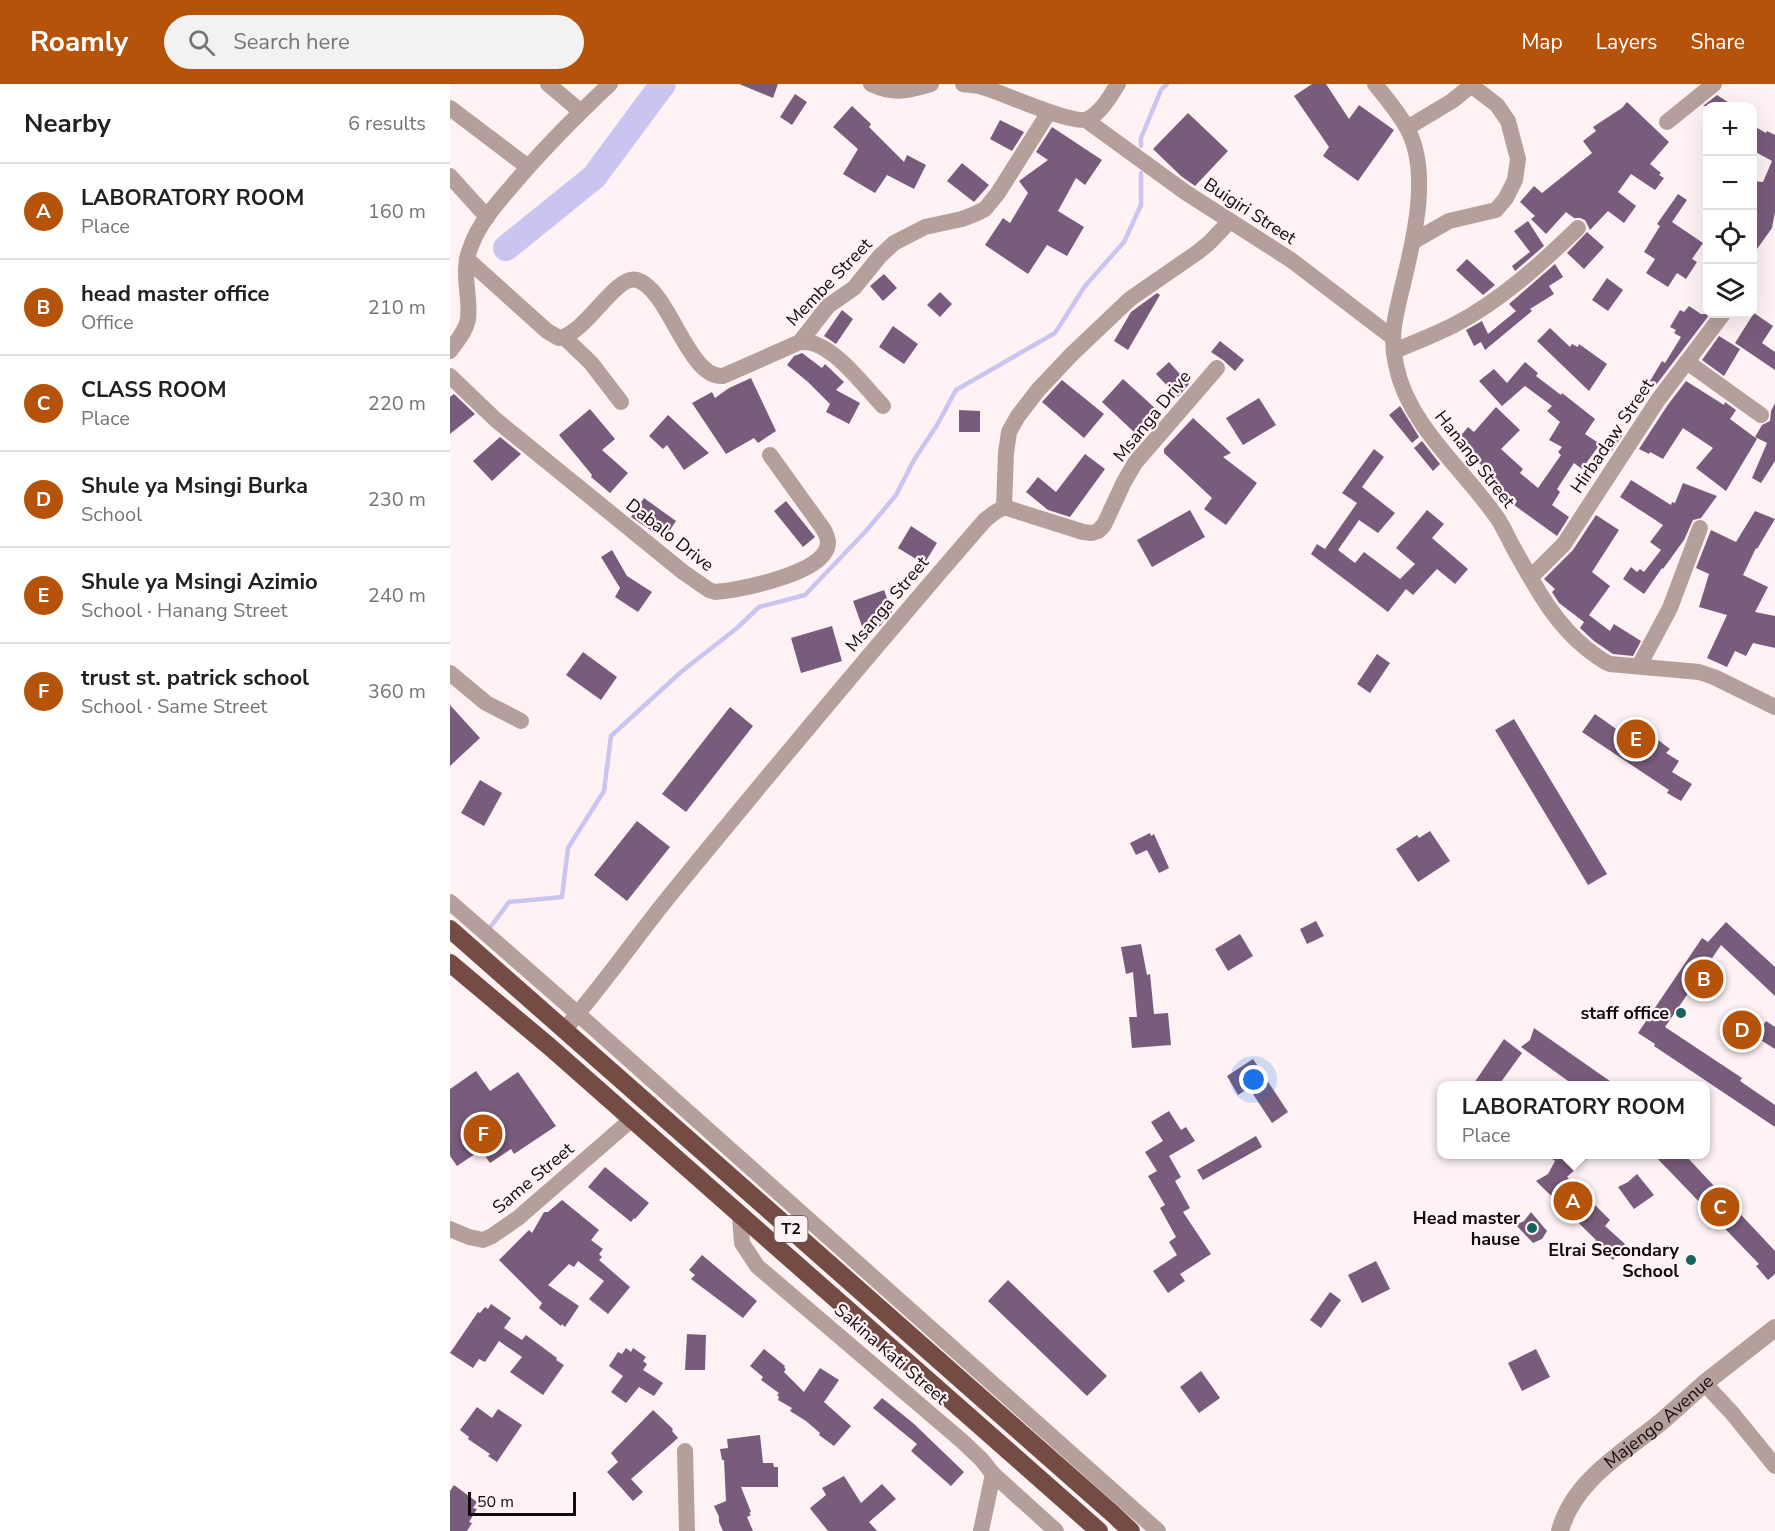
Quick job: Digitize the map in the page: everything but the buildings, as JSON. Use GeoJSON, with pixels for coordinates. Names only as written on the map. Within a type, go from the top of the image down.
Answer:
{"type":"FeatureCollection","features":[{"type":"Feature","properties":{"kind":"highway","name":"T2"},"geometry":{"type":"LineString","coordinates":[[450,929],[1131,1531]]}},
{"type":"Feature","properties":{"kind":"highway","name":"T2"},"geometry":{"type":"LineString","coordinates":[[450,963],[549,1047],[1099,1531]]}},
{"type":"Feature","properties":{"kind":"street"},"geometry":{"type":"LineString","coordinates":[[548,84],[580,111]]}},
{"type":"Feature","properties":{"kind":"street"},"geometry":{"type":"LineString","coordinates":[[450,351],[461,336],[468,317],[467,259],[471,245],[487,217],[528,167],[580,111],[610,84]]}},
{"type":"Feature","properties":{"kind":"street"},"geometry":{"type":"LineString","coordinates":[[871,84],[895,92],[909,91],[931,84]]}},
{"type":"Feature","properties":{"kind":"street"},"geometry":{"type":"LineString","coordinates":[[963,84],[981,87],[1081,121],[1099,111],[1118,84]]}},
{"type":"Feature","properties":{"kind":"street","name":"Hanang Street"},"geometry":{"type":"LineString","coordinates":[[1375,84],[1407,128],[1415,147],[1419,172],[1414,241],[1396,315],[1393,344],[1396,366],[1406,395],[1425,428],[1500,521],[1557,618],[1579,642],[1606,663],[1699,672],[1775,707]]}},
{"type":"Feature","properties":{"kind":"street"},"geometry":{"type":"LineString","coordinates":[[1667,122],[1714,84]]}},
{"type":"Feature","properties":{"kind":"street"},"geometry":{"type":"LineString","coordinates":[[1407,128],[1452,101],[1473,85],[1497,105],[1508,121],[1518,159],[1515,180],[1506,198],[1496,210],[1449,221],[1414,241]]}},
{"type":"Feature","properties":{"kind":"street"},"geometry":{"type":"LineString","coordinates":[[450,108],[528,167]]}},
{"type":"Feature","properties":{"kind":"street","name":"Membe Street"},"geometry":{"type":"LineString","coordinates":[[564,337],[594,314],[616,287],[634,279],[644,282],[652,290],[700,363],[706,370],[717,376],[732,373],[800,342],[828,306],[854,288],[880,256],[894,243],[925,227],[971,216],[985,209],[998,193],[1049,112]]}},
{"type":"Feature","properties":{"kind":"street","name":"Buigiri Street"},"geometry":{"type":"LineString","coordinates":[[1086,120],[1185,192],[1291,261],[1393,344]]}},
{"type":"Feature","properties":{"kind":"street"},"geometry":{"type":"LineString","coordinates":[[450,176],[487,217]]}},
{"type":"Feature","properties":{"kind":"street"},"geometry":{"type":"LineString","coordinates":[[1004,507],[1006,453],[1010,432],[1018,416],[1038,390],[1130,299],[1198,252],[1230,221]]}},
{"type":"Feature","properties":{"kind":"street"},"geometry":{"type":"LineString","coordinates":[[1393,344],[1455,324],[1481,309],[1549,257],[1578,228]]}},
{"type":"Feature","properties":{"kind":"street"},"geometry":{"type":"LineString","coordinates":[[467,259],[547,331],[557,338],[564,337],[586,357],[621,402]]}},
{"type":"Feature","properties":{"kind":"street","name":"Hirbadaw Street"},"geometry":{"type":"LineString","coordinates":[[1531,577],[1564,544],[1658,400],[1720,318]]}},
{"type":"Feature","properties":{"kind":"street"},"geometry":{"type":"LineString","coordinates":[[800,342],[817,345],[827,350],[883,406]]}},
{"type":"Feature","properties":{"kind":"street"},"geometry":{"type":"LineString","coordinates":[[1687,362],[1761,415]]}},
{"type":"Feature","properties":{"kind":"street","name":"Msanga Drive"},"geometry":{"type":"LineString","coordinates":[[1004,507],[1083,532],[1098,531],[1104,525],[1135,463],[1217,368]]}},
{"type":"Feature","properties":{"kind":"street","name":"Dabalo Drive"},"geometry":{"type":"LineString","coordinates":[[450,376],[496,420],[683,572],[715,592],[776,580],[801,570],[818,560],[825,552],[828,540],[824,530],[770,454]]}},
{"type":"Feature","properties":{"kind":"street","name":"Msanga Street"},"geometry":{"type":"LineString","coordinates":[[564,1030],[652,917],[886,634],[985,520],[1004,507]]}},
{"type":"Feature","properties":{"kind":"street"},"geometry":{"type":"LineString","coordinates":[[1639,666],[1670,608],[1700,528]]}},
{"type":"Feature","properties":{"kind":"street"},"geometry":{"type":"LineString","coordinates":[[450,673],[486,703],[521,721]]}},
{"type":"Feature","properties":{"kind":"street"},"geometry":{"type":"LineString","coordinates":[[450,902],[1158,1531]]}},
{"type":"Feature","properties":{"kind":"street","name":"Same Street"},"geometry":{"type":"LineString","coordinates":[[450,1228],[469,1237],[483,1240],[492,1236],[518,1218],[631,1120]]}},
{"type":"Feature","properties":{"kind":"street","name":"Sakina Kati Street"},"geometry":{"type":"LineString","coordinates":[[740,1216],[742,1243],[757,1266],[962,1441],[993,1474],[1056,1531]]}},
{"type":"Feature","properties":{"kind":"street","name":"Majengo Avenue"},"geometry":{"type":"LineString","coordinates":[[1560,1531],[1568,1509],[1593,1477],[1704,1383],[1775,1328]]}},
{"type":"Feature","properties":{"kind":"street"},"geometry":{"type":"LineString","coordinates":[[1704,1383],[1757,1442],[1775,1466]]}},
{"type":"Feature","properties":{"kind":"street"},"geometry":{"type":"LineString","coordinates":[[685,1451],[687,1531]]}},
{"type":"Feature","properties":{"kind":"street"},"geometry":{"type":"LineString","coordinates":[[981,1531],[993,1474]]}},
{"type":"Feature","properties":{"kind":"waterway"},"geometry":{"type":"LineString","coordinates":[[506,248],[594,177],[663,84]]}},
{"type":"Feature","properties":{"kind":"waterway"},"geometry":{"type":"LineString","coordinates":[[1141,146],[1141,138],[1161,90],[1167,84]]}},
{"type":"Feature","properties":{"kind":"waterway"},"geometry":{"type":"LineString","coordinates":[[489,929],[509,902],[562,897],[568,848],[604,791],[611,736],[681,672],[737,628],[759,607],[805,595],[866,531],[896,495],[956,390],[1055,333],[1085,286],[1124,242],[1141,205],[1141,173]]}},
{"type":"Feature","properties":{"kind":"place","name":"Shule ya Msingi Azimio"},"geometry":{"type":"Point","coordinates":[1636,739]}},
{"type":"Feature","properties":{"kind":"place","name":"head master office"},"geometry":{"type":"Point","coordinates":[1704,979]}},
{"type":"Feature","properties":{"kind":"place","name":"staff office"},"geometry":{"type":"Point","coordinates":[1681,1013]}},
{"type":"Feature","properties":{"kind":"place","name":"Shule ya Msingi Burka"},"geometry":{"type":"Point","coordinates":[1742,1030]}},
{"type":"Feature","properties":{"kind":"place","name":"trust st. patrick school"},"geometry":{"type":"Point","coordinates":[483,1134]}},
{"type":"Feature","properties":{"kind":"place","name":"LABORATORY ROOM"},"geometry":{"type":"Point","coordinates":[1573,1201]}},
{"type":"Feature","properties":{"kind":"place","name":"CLASS ROOM"},"geometry":{"type":"Point","coordinates":[1720,1207]}},
{"type":"Feature","properties":{"kind":"place","name":"Head master hause"},"geometry":{"type":"Point","coordinates":[1532,1228]}},
{"type":"Feature","properties":{"kind":"place","name":"Elrai Secondary School"},"geometry":{"type":"Point","coordinates":[1691,1260]}}]}
